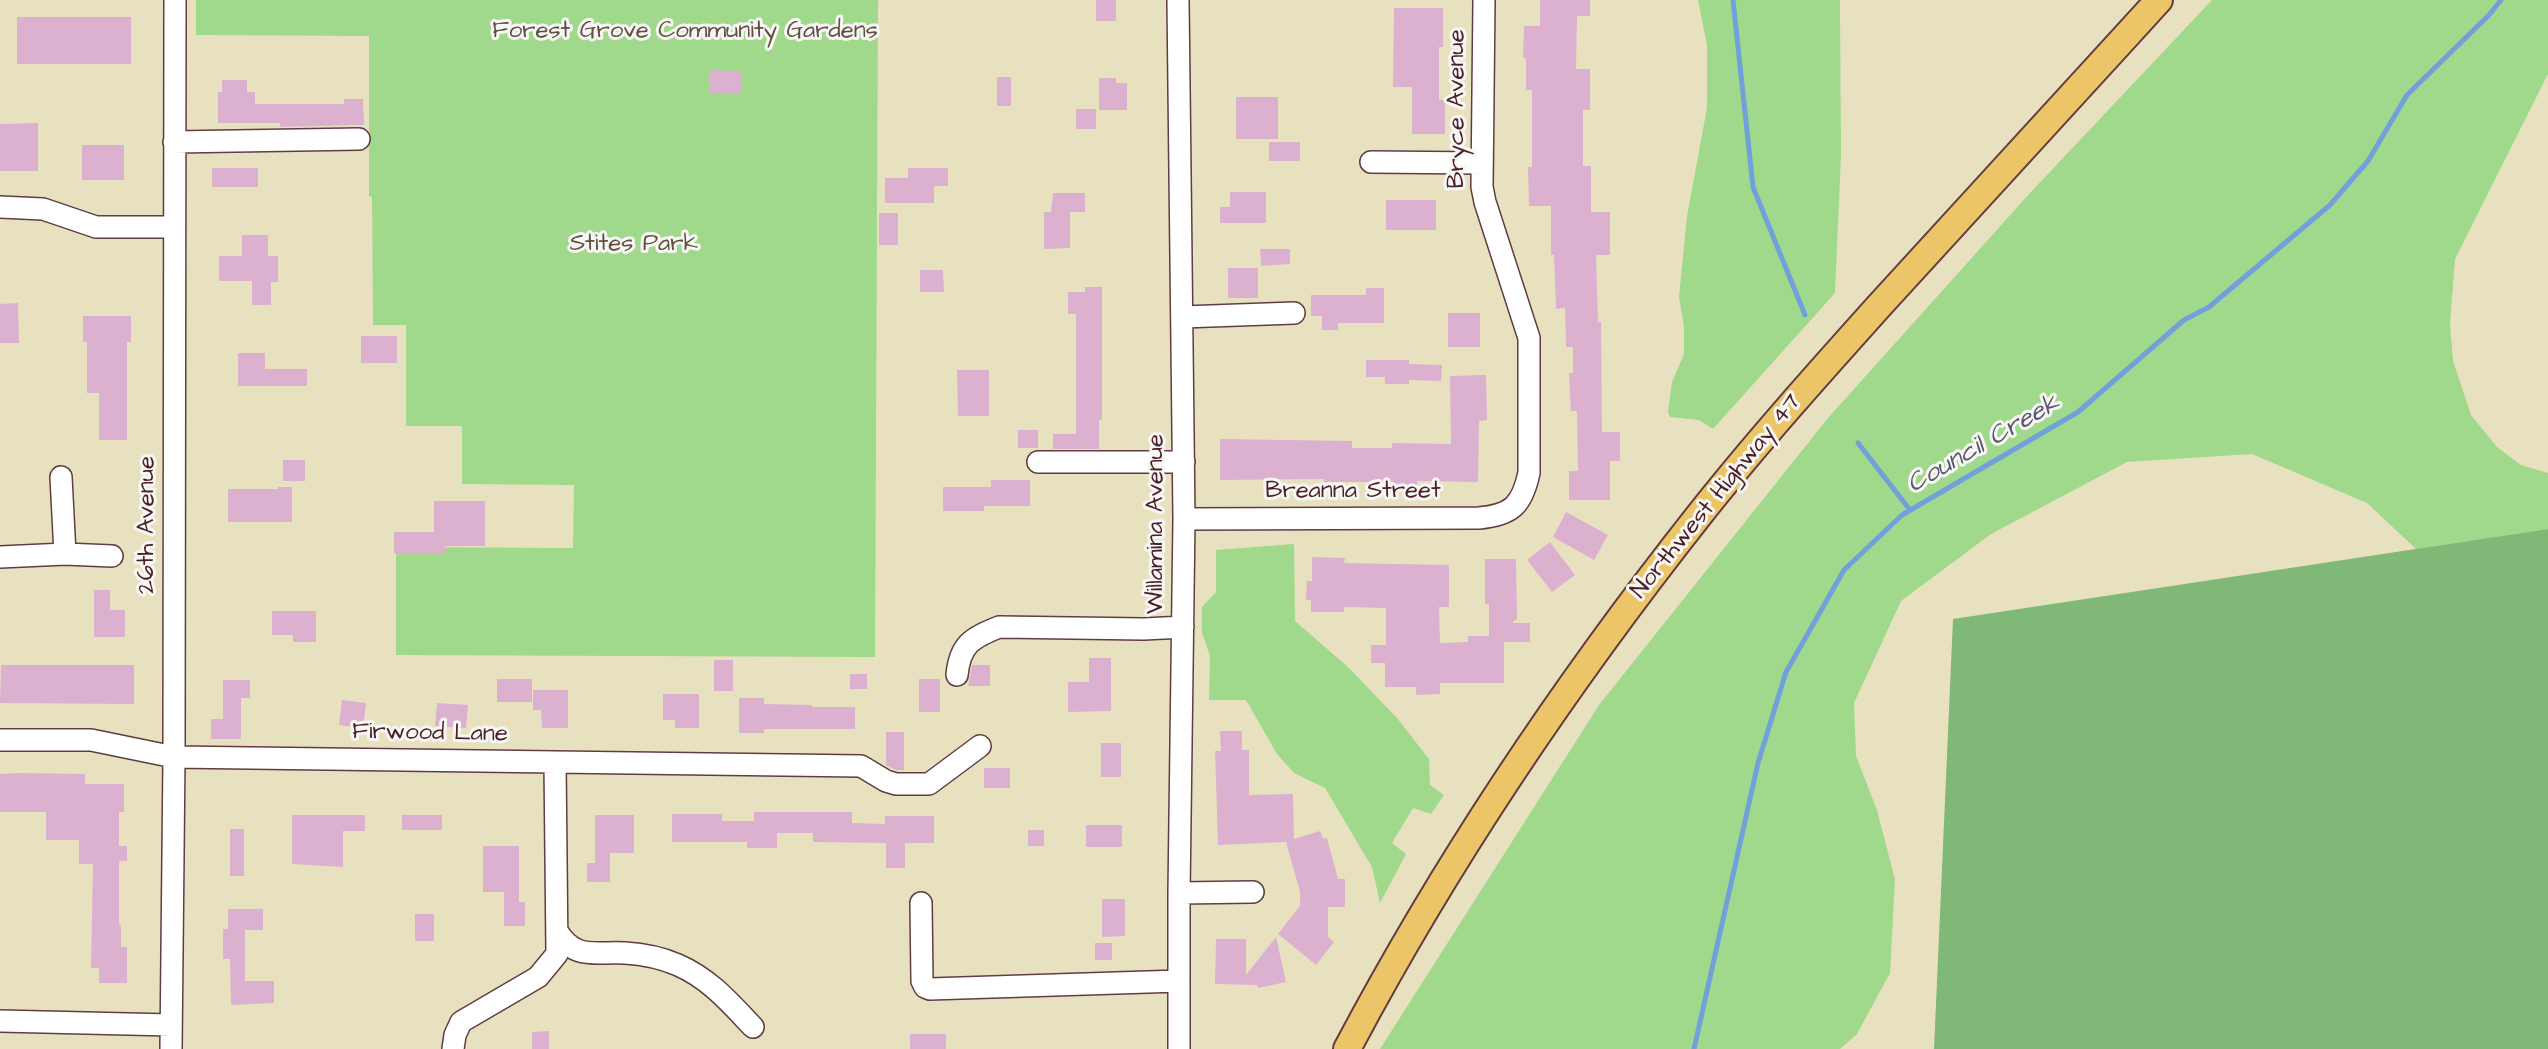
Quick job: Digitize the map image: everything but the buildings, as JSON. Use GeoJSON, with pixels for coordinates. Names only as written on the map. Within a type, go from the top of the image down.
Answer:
{"type":"FeatureCollection","features":[{"type":"Feature","properties":{"kind":"main road","name":"Northwest Highway 47"},"geometry":{"type":"LineString","coordinates":[[1347,1049],[1426,908],[1504,786],[1603,642],[1700,514],[1800,394],[2159,0]]}},
{"type":"Feature","properties":{"kind":"street","name":"26th Avenue"},"geometry":{"type":"LineString","coordinates":[[171,1049],[175,0]]}},
{"type":"Feature","properties":{"kind":"street","name":"Willamina Avenue"},"geometry":{"type":"LineString","coordinates":[[1178,0],[1184,462],[1179,1049]]}},
{"type":"Feature","properties":{"kind":"street","name":"Bryce Avenue"},"geometry":{"type":"LineString","coordinates":[[1484,0],[1482,187],[1529,338],[1528,473],[1525,490],[1518,504]]}},
{"type":"Feature","properties":{"kind":"street"},"geometry":{"type":"LineString","coordinates":[[174,142],[359,139]]}},
{"type":"Feature","properties":{"kind":"street"},"geometry":{"type":"LineString","coordinates":[[1371,162],[1482,163]]}},
{"type":"Feature","properties":{"kind":"street"},"geometry":{"type":"LineString","coordinates":[[0,207],[43,209],[96,227],[174,227]]}},
{"type":"Feature","properties":{"kind":"street"},"geometry":{"type":"LineString","coordinates":[[1182,317],[1294,313]]}},
{"type":"Feature","properties":{"kind":"street"},"geometry":{"type":"LineString","coordinates":[[1038,462],[1184,462]]}},
{"type":"Feature","properties":{"kind":"street"},"geometry":{"type":"LineString","coordinates":[[61,477],[65,554]]}},
{"type":"Feature","properties":{"kind":"street","name":"Breanna Street"},"geometry":{"type":"LineString","coordinates":[[1184,519],[1479,518],[1506,513],[1518,504]]}},
{"type":"Feature","properties":{"kind":"street"},"geometry":{"type":"LineString","coordinates":[[0,557],[65,554],[112,556]]}},
{"type":"Feature","properties":{"kind":"street"},"geometry":{"type":"LineString","coordinates":[[957,675],[958,661],[965,645],[999,627],[1183,627]]}},
{"type":"Feature","properties":{"kind":"street","name":"Firwood Lane"},"geometry":{"type":"LineString","coordinates":[[0,740],[101,741],[174,757],[861,766],[896,784],[929,784],[980,746]]}},
{"type":"Feature","properties":{"kind":"street"},"geometry":{"type":"LineString","coordinates":[[453,1049],[461,1022],[538,977],[556,954],[558,932],[555,762]]}},
{"type":"Feature","properties":{"kind":"street"},"geometry":{"type":"LineString","coordinates":[[1179,893],[1254,892]]}},
{"type":"Feature","properties":{"kind":"street"},"geometry":{"type":"LineString","coordinates":[[921,903],[922,981],[925,987],[930,989],[1179,981]]}},
{"type":"Feature","properties":{"kind":"street"},"geometry":{"type":"LineString","coordinates":[[558,932],[563,941],[581,953],[624,953],[653,957],[681,966],[719,991],[753,1027]]}},
{"type":"Feature","properties":{"kind":"street"},"geometry":{"type":"LineString","coordinates":[[0,1021],[171,1025]]}},
{"type":"Feature","properties":{"kind":"green space","name":"Stites Park"},"geometry":{"type":"Polygon","coordinates":[[[196,0],[878,0],[875,657],[396,655],[396,547],[573,548],[574,485],[462,484],[462,426],[406,426],[406,325],[373,325],[372,197],[369,196],[369,36],[196,35],[196,0]]]}},
{"type":"Feature","properties":{"kind":"green space"},"geometry":{"type":"Polygon","coordinates":[[[1698,0],[1840,0],[1841,155],[1835,293],[1713,429],[1699,420],[1670,417],[1668,412],[1672,382],[1684,354],[1684,327],[1679,297],[1687,216],[1707,108],[1707,45],[1698,0]]]}},
{"type":"Feature","properties":{"kind":"green space"},"geometry":{"type":"Polygon","coordinates":[[[2212,0],[2548,0],[2548,74],[2455,259],[2450,323],[2453,361],[2471,415],[2497,447],[2521,465],[2548,473],[2548,529],[2416,549],[2367,503],[2252,454],[2127,462],[1991,534],[1901,601],[1854,703],[1856,756],[1877,810],[1895,880],[1890,973],[1857,1034],[1840,1049],[1380,1049],[1599,705],[1828,418],[2030,193],[2212,0]]]}},
{"type":"Feature","properties":{"kind":"green space"},"geometry":{"type":"Polygon","coordinates":[[[2548,529],[2548,1049],[1934,1049],[1953,619],[2548,529]]]}},
{"type":"Feature","properties":{"kind":"green space"},"geometry":{"type":"Polygon","coordinates":[[[1294,544],[1295,621],[1348,667],[1397,718],[1429,759],[1430,785],[1444,795],[1431,814],[1413,808],[1392,843],[1406,854],[1380,903],[1372,867],[1325,788],[1294,773],[1277,754],[1246,700],[1209,700],[1210,656],[1202,633],[1202,607],[1216,592],[1216,550],[1294,544]]]}},
{"type":"Feature","properties":{"kind":"waterway"},"geometry":{"type":"LineString","coordinates":[[1733,0],[1753,187],[1805,315]]}},
{"type":"Feature","properties":{"kind":"waterway","name":"Council Creek"},"geometry":{"type":"LineString","coordinates":[[1694,1049],[1758,763],[1786,672],[1844,570],[1902,515],[2078,412],[2184,320],[2209,307],[2330,205],[2368,161],[2407,95],[2501,0]]}},
{"type":"Feature","properties":{"kind":"waterway"},"geometry":{"type":"LineString","coordinates":[[1858,443],[1910,510]]}},
{"type":"Feature","properties":{"kind":"park label","name":"Forest Grove Community Gardens"},"geometry":{"type":"Point","coordinates":[685,32]}}]}
